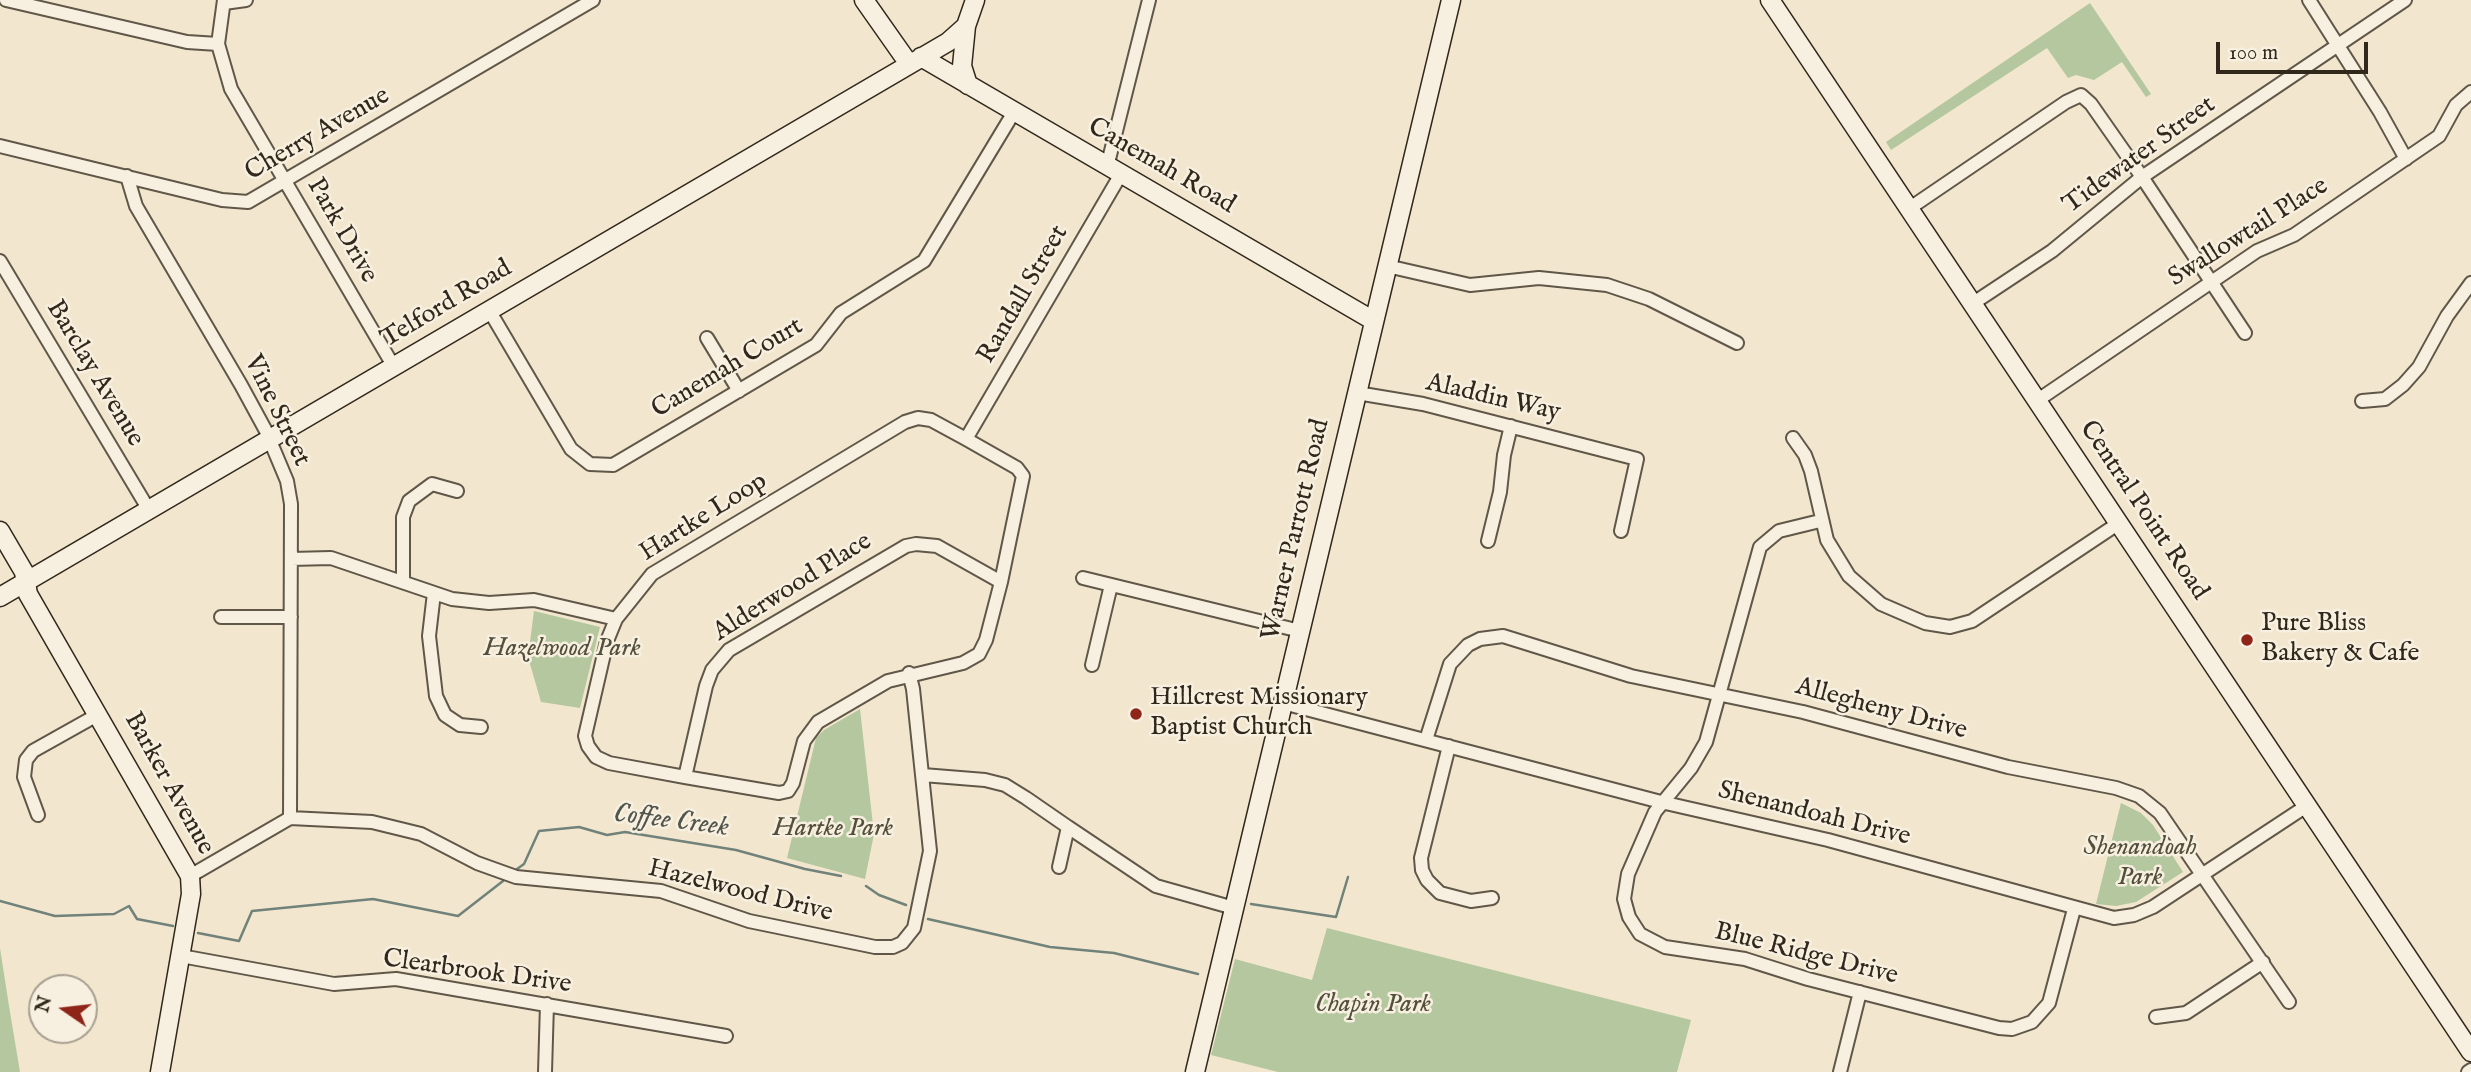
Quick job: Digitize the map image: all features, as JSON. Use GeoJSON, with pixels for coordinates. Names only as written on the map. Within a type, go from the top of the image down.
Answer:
{"type":"FeatureCollection","features":[{"type":"Feature","properties":{"kind":"street"},"geometry":{"type":"LineString","coordinates":[[6,0],[187,42],[218,44]]}},
{"type":"Feature","properties":{"kind":"street"},"geometry":{"type":"LineString","coordinates":[[224,1],[246,0]]}},
{"type":"Feature","properties":{"kind":"street","name":"Cherry Avenue"},"geometry":{"type":"LineString","coordinates":[[0,146],[234,202],[248,202],[593,0]]}},
{"type":"Feature","properties":{"kind":"street"},"geometry":{"type":"LineString","coordinates":[[864,0],[915,60]]}},
{"type":"Feature","properties":{"kind":"street"},"geometry":{"type":"LineString","coordinates":[[968,85],[962,66],[966,26],[975,0]]}},
{"type":"Feature","properties":{"kind":"street","name":"Randall Street"},"geometry":{"type":"LineString","coordinates":[[966,439],[1114,170],[1149,0]]}},
{"type":"Feature","properties":{"kind":"street","name":"Warner Parrott Road"},"geometry":{"type":"LineString","coordinates":[[1195,1072],[1451,0]]}},
{"type":"Feature","properties":{"kind":"street","name":"Central Point Road"},"geometry":{"type":"LineString","coordinates":[[1770,0],[2471,1052]]}},
{"type":"Feature","properties":{"kind":"street"},"geometry":{"type":"LineString","coordinates":[[2309,0],[2336,48],[2380,112],[2406,159]]}},
{"type":"Feature","properties":{"kind":"street","name":"Tidewater Street"},"geometry":{"type":"LineString","coordinates":[[1972,304],[2052,251],[2142,177],[2405,0]]}},
{"type":"Feature","properties":{"kind":"street","name":"Park Drive"},"geometry":{"type":"LineString","coordinates":[[224,1],[218,44],[231,89],[394,367]]}},
{"type":"Feature","properties":{"kind":"street","name":"Telford Road"},"geometry":{"type":"LineString","coordinates":[[0,597],[948,42],[966,26]]}},
{"type":"Feature","properties":{"kind":"street","name":"Canemah Road"},"geometry":{"type":"LineString","coordinates":[[915,60],[968,85],[1374,321]]}},
{"type":"Feature","properties":{"kind":"street","name":"Swallowtail Place"},"geometry":{"type":"LineString","coordinates":[[2038,400],[2266,245],[2294,235],[2439,136],[2456,105],[2471,92]]}},
{"type":"Feature","properties":{"kind":"street"},"geometry":{"type":"LineString","coordinates":[[1910,208],[2066,102],[2081,95],[2091,104],[2142,177],[2245,333]]}},
{"type":"Feature","properties":{"kind":"street","name":"Canemah Court"},"geometry":{"type":"LineString","coordinates":[[489,310],[571,449],[590,464],[613,465],[816,345],[841,313],[924,261],[1014,112]]}},
{"type":"Feature","properties":{"kind":"street","name":"Vine Street"},"geometry":{"type":"LineString","coordinates":[[127,176],[136,206],[241,385],[269,441],[290,493],[290,818]]}},
{"type":"Feature","properties":{"kind":"street","name":"Barclay Avenue"},"geometry":{"type":"LineString","coordinates":[[0,261],[149,510]]}},
{"type":"Feature","properties":{"kind":"street"},"geometry":{"type":"LineString","coordinates":[[1387,266],[1470,285],[1539,278],[1607,285],[1649,299],[1737,344]]}},
{"type":"Feature","properties":{"kind":"street"},"geometry":{"type":"LineString","coordinates":[[2362,401],[2385,398],[2403,385],[2419,367],[2447,316],[2471,283]]}},
{"type":"Feature","properties":{"kind":"street"},"geometry":{"type":"LineString","coordinates":[[708,338],[739,391]]}},
{"type":"Feature","properties":{"kind":"street","name":"Aladdin Way"},"geometry":{"type":"LineString","coordinates":[[1357,393],[1423,404],[1637,459],[1621,531]]}},
{"type":"Feature","properties":{"kind":"street","name":"Hartke Loop"},"geometry":{"type":"LineString","coordinates":[[925,418],[966,439],[1017,468],[1023,476],[1001,582],[986,640],[979,654],[963,663],[909,673],[872,689],[818,722],[804,741],[793,783],[788,790],[779,793],[609,763],[596,757],[585,736],[594,692],[616,619],[640,587],[666,563],[905,422],[925,418]]}},
{"type":"Feature","properties":{"kind":"street"},"geometry":{"type":"LineString","coordinates":[[1488,541],[1500,492],[1504,455],[1511,426]]}},
{"type":"Feature","properties":{"kind":"street"},"geometry":{"type":"LineString","coordinates":[[1793,438],[1805,455],[1811,471],[1820,521],[1837,559],[1864,592],[1894,611],[1950,627],[1972,621],[2119,523]]}},
{"type":"Feature","properties":{"kind":"street"},"geometry":{"type":"LineString","coordinates":[[403,580],[403,517],[409,501],[432,484],[457,491]]}},
{"type":"Feature","properties":{"kind":"street","name":"Blue Ridge Drive"},"geometry":{"type":"LineString","coordinates":[[1820,521],[1779,531],[1760,547],[1721,695],[1699,756],[1682,780],[1661,802],[1624,887],[1629,917],[1640,934],[1665,947],[1745,959],[1999,1028],[2024,1026],[2038,1017],[2049,1003],[2074,909]]}},
{"type":"Feature","properties":{"kind":"street","name":"Barker Avenue"},"geometry":{"type":"LineString","coordinates":[[0,531],[24,572],[27,594],[99,714],[190,876],[191,894],[160,1072]]}},
{"type":"Feature","properties":{"kind":"street","name":"Alderwood Place"},"geometry":{"type":"LineString","coordinates":[[685,777],[706,686],[712,670],[729,650],[906,546],[916,544],[937,547],[1001,582]]}},
{"type":"Feature","properties":{"kind":"street"},"geometry":{"type":"LineString","coordinates":[[291,559],[331,558],[403,580],[434,593],[474,602],[534,600],[616,619]]}},
{"type":"Feature","properties":{"kind":"street"},"geometry":{"type":"LineString","coordinates":[[1083,578],[1300,631]]}},
{"type":"Feature","properties":{"kind":"street"},"geometry":{"type":"LineString","coordinates":[[1092,666],[1111,585]]}},
{"type":"Feature","properties":{"kind":"street"},"geometry":{"type":"LineString","coordinates":[[434,593],[429,636],[436,696],[445,715],[460,725],[481,727]]}},
{"type":"Feature","properties":{"kind":"street"},"geometry":{"type":"LineString","coordinates":[[221,617],[291,617]]}},
{"type":"Feature","properties":{"kind":"street","name":"Allegheny Drive"},"geometry":{"type":"LineString","coordinates":[[1426,740],[1450,664],[1468,645],[1492,636],[1516,638],[1610,671],[1873,729],[1986,761],[2129,792],[2160,813],[2192,862],[2204,873],[2289,1002]]}},
{"type":"Feature","properties":{"kind":"street","name":"Hazelwood Drive"},"geometry":{"type":"LineString","coordinates":[[290,818],[392,824],[421,834],[477,863],[516,877],[661,891],[749,921],[875,947],[893,947],[902,943],[914,928],[926,878],[930,831],[909,673]]}},
{"type":"Feature","properties":{"kind":"street","name":"Shenandoah Drive"},"geometry":{"type":"LineString","coordinates":[[1283,703],[1661,802],[1828,840],[2114,918],[2134,915],[2152,907],[2308,806]]}},
{"type":"Feature","properties":{"kind":"street"},"geometry":{"type":"LineString","coordinates":[[38,816],[24,777],[26,760],[33,751],[99,714]]}},
{"type":"Feature","properties":{"kind":"street"},"geometry":{"type":"LineString","coordinates":[[1449,746],[1421,858],[1422,870],[1427,880],[1440,893],[1471,901],[1492,898]]}},
{"type":"Feature","properties":{"kind":"street"},"geometry":{"type":"LineString","coordinates":[[923,775],[964,776],[1005,785],[1156,886],[1234,908]]}},
{"type":"Feature","properties":{"kind":"street"},"geometry":{"type":"LineString","coordinates":[[190,876],[290,818]]}},
{"type":"Feature","properties":{"kind":"street"},"geometry":{"type":"LineString","coordinates":[[1059,867],[1068,827]]}},
{"type":"Feature","properties":{"kind":"street","name":"Clearbrook Drive"},"geometry":{"type":"LineString","coordinates":[[181,956],[334,984],[396,979],[726,1037]]}},
{"type":"Feature","properties":{"kind":"street"},"geometry":{"type":"LineString","coordinates":[[2156,1017],[2186,1013],[2263,962]]}},
{"type":"Feature","properties":{"kind":"street"},"geometry":{"type":"LineString","coordinates":[[1840,1072],[1860,992]]}},
{"type":"Feature","properties":{"kind":"street"},"geometry":{"type":"LineString","coordinates":[[545,1072],[547,1004]]}},
{"type":"Feature","properties":{"kind":"green space"},"geometry":{"type":"Polygon","coordinates":[[[2090,3],[2151,94],[2146,97],[2122,62],[2094,80],[2076,75],[2068,78],[2047,48],[1891,150],[1886,142],[2090,3]]]}},
{"type":"Feature","properties":{"kind":"green space","name":"Hazelwood Park"},"geometry":{"type":"Polygon","coordinates":[[[534,611],[600,627],[580,708],[541,702],[528,657],[534,611]]]}},
{"type":"Feature","properties":{"kind":"green space","name":"Hartke Park"},"geometry":{"type":"Polygon","coordinates":[[[860,709],[874,834],[865,879],[787,858],[816,738],[824,730],[860,709]]]}},
{"type":"Feature","properties":{"kind":"green space","name":"Shenandoah Park"},"geometry":{"type":"Polygon","coordinates":[[[2121,803],[2141,813],[2153,825],[2183,872],[2136,902],[2116,906],[2096,904],[2121,803]]]}},
{"type":"Feature","properties":{"kind":"green space","name":"Chapin Park"},"geometry":{"type":"Polygon","coordinates":[[[1327,928],[1691,1020],[1677,1072],[1278,1072],[1211,1055],[1235,959],[1312,980],[1327,928]]]}},
{"type":"Feature","properties":{"kind":"green space"},"geometry":{"type":"Polygon","coordinates":[[[0,948],[9,1006],[20,1072],[0,1072],[0,948]]]}},
{"type":"Feature","properties":{"kind":"waterway","name":"Coffee Creek"},"geometry":{"type":"LineString","coordinates":[[517,869],[524,864],[539,831],[579,827],[607,835],[625,832],[736,850],[841,876]]}},
{"type":"Feature","properties":{"kind":"waterway","name":"Coffee Creek"},"geometry":{"type":"LineString","coordinates":[[1251,904],[1336,917],[1348,877]]}},
{"type":"Feature","properties":{"kind":"waterway","name":"Coffee Creek"},"geometry":{"type":"LineString","coordinates":[[198,933],[239,941],[252,911],[373,899],[458,916],[503,881]]}},
{"type":"Feature","properties":{"kind":"waterway","name":"Coffee Creek"},"geometry":{"type":"LineString","coordinates":[[866,886],[879,895],[906,905]]}},
{"type":"Feature","properties":{"kind":"waterway","name":"Coffee Creek"},"geometry":{"type":"LineString","coordinates":[[0,901],[55,916],[114,914],[129,906],[137,919],[173,926]]}},
{"type":"Feature","properties":{"kind":"waterway","name":"Coffee Creek"},"geometry":{"type":"LineString","coordinates":[[928,919],[1050,947],[1114,953],[1198,974]]}},
{"type":"Feature","properties":{"kind":"place","name":"Pure Bliss Bakery & Cafe"},"geometry":{"type":"Point","coordinates":[2247,640]}},
{"type":"Feature","properties":{"kind":"place","name":"Hillcrest Missionary Baptist Church"},"geometry":{"type":"Point","coordinates":[1136,714]}}]}
